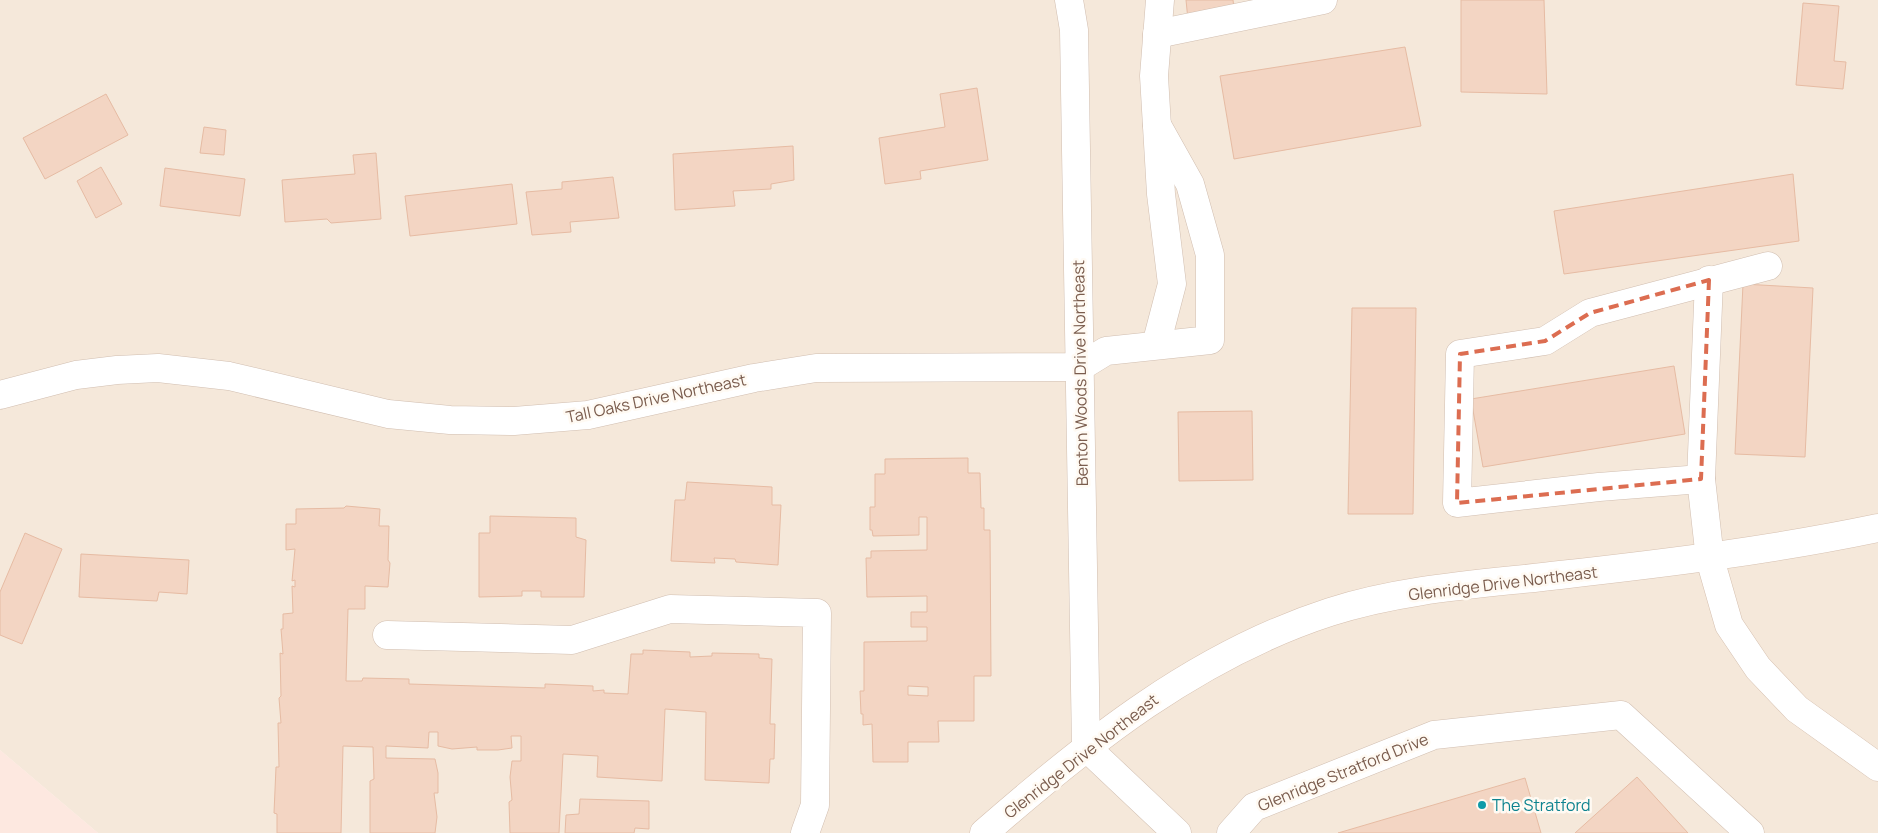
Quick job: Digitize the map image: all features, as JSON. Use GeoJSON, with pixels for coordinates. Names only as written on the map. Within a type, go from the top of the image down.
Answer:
{"type":"FeatureCollection","features":[{"type":"Feature","properties":{"kind":"street","name":"Benton Woods Drive Northeast"},"geometry":{"type":"LineString","coordinates":[[1069,0],[1074,30],[1086,747]]}},
{"type":"Feature","properties":{"kind":"street"},"geometry":{"type":"LineString","coordinates":[[1156,345],[1172,284],[1161,194],[1154,76],[1160,0]]}},
{"type":"Feature","properties":{"kind":"street"},"geometry":{"type":"LineString","coordinates":[[1157,34],[1323,0]]}},
{"type":"Feature","properties":{"kind":"street"},"geometry":{"type":"LineString","coordinates":[[1080,366],[1106,351],[1210,340],[1210,255],[1190,184],[1157,125]]}},
{"type":"Feature","properties":{"kind":"street"},"geometry":{"type":"LineString","coordinates":[[1701,479],[1599,486],[1457,503],[1460,354],[1546,341],[1590,314],[1709,280],[1768,266]]}},
{"type":"Feature","properties":{"kind":"street"},"geometry":{"type":"LineString","coordinates":[[1709,280],[1701,479],[1710,559],[1728,625],[1758,668],[1797,709],[1878,767]]}},
{"type":"Feature","properties":{"kind":"street","name":"Tall Oaks Drive Northeast"},"geometry":{"type":"LineString","coordinates":[[0,394],[76,375],[158,368],[229,376],[388,414],[450,420],[514,421],[588,415],[754,378],[816,368],[1080,366]]}},
{"type":"Feature","properties":{"kind":"street","name":"Glenridge Drive Northeast"},"geometry":{"type":"LineString","coordinates":[[984,833],[1086,747],[1159,694],[1210,663],[1254,641],[1331,611],[1423,590],[1710,559],[1878,528]]}},
{"type":"Feature","properties":{"kind":"street"},"geometry":{"type":"LineString","coordinates":[[387,635],[572,640],[670,609],[817,614],[815,805],[805,833]]}},
{"type":"Feature","properties":{"kind":"street","name":"Glenridge Stratford Drive"},"geometry":{"type":"LineString","coordinates":[[1231,833],[1254,807],[1434,735],[1621,715],[1750,833]]}},
{"type":"Feature","properties":{"kind":"street"},"geometry":{"type":"LineString","coordinates":[[1086,747],[1177,833]]}},
{"type":"Feature","properties":{"kind":"highlighted area"},"geometry":{"type":"Polygon","coordinates":[[[1709,280],[1701,479],[1457,503],[1460,354],[1545,341],[1590,313],[1709,280]]]}},
{"type":"Feature","properties":{"kind":"shaded area"},"geometry":{"type":"Polygon","coordinates":[[[0,0],[1878,0],[1878,833],[98,833],[0,750],[0,0]]]}},
{"type":"Feature","properties":{"kind":"shaded area"},"geometry":{"type":"Polygon","coordinates":[[[0,750],[98,833],[0,833],[0,750]]]}},
{"type":"Feature","properties":{"kind":"building"},"geometry":{"type":"Polygon","coordinates":[[[1186,0],[1233,0],[1234,8],[1188,20],[1186,0]]]}},
{"type":"Feature","properties":{"kind":"building"},"geometry":{"type":"Polygon","coordinates":[[[1461,0],[1544,0],[1547,94],[1461,92],[1461,0]]]}},
{"type":"Feature","properties":{"kind":"building"},"geometry":{"type":"Polygon","coordinates":[[[1803,3],[1839,6],[1834,61],[1846,62],[1843,89],[1796,85],[1803,3]]]}},
{"type":"Feature","properties":{"kind":"building"},"geometry":{"type":"Polygon","coordinates":[[[1405,47],[1421,126],[1234,159],[1220,76],[1405,47]]]}},
{"type":"Feature","properties":{"kind":"building"},"geometry":{"type":"Polygon","coordinates":[[[977,88],[988,160],[920,171],[921,179],[885,184],[879,138],[945,127],[940,94],[977,88]]]}},
{"type":"Feature","properties":{"kind":"building"},"geometry":{"type":"Polygon","coordinates":[[[106,94],[128,135],[45,179],[23,138],[106,94]]]}},
{"type":"Feature","properties":{"kind":"building"},"geometry":{"type":"Polygon","coordinates":[[[204,127],[226,130],[224,155],[200,153],[204,127]]]}},
{"type":"Feature","properties":{"kind":"building"},"geometry":{"type":"Polygon","coordinates":[[[793,146],[794,180],[771,184],[771,189],[733,191],[735,206],[675,210],[673,154],[793,146]]]}},
{"type":"Feature","properties":{"kind":"building"},"geometry":{"type":"Polygon","coordinates":[[[376,153],[381,219],[331,223],[327,219],[285,222],[282,180],[355,174],[353,155],[376,153]]]}},
{"type":"Feature","properties":{"kind":"building"},"geometry":{"type":"Polygon","coordinates":[[[101,167],[122,204],[96,218],[77,181],[101,167]]]}},
{"type":"Feature","properties":{"kind":"building"},"geometry":{"type":"Polygon","coordinates":[[[165,168],[245,179],[240,216],[160,206],[165,168]]]}},
{"type":"Feature","properties":{"kind":"building"},"geometry":{"type":"Polygon","coordinates":[[[1793,174],[1799,241],[1564,274],[1554,211],[1793,174]]]}},
{"type":"Feature","properties":{"kind":"building"},"geometry":{"type":"Polygon","coordinates":[[[613,177],[619,218],[570,222],[571,232],[532,235],[526,192],[562,189],[562,182],[613,177]]]}},
{"type":"Feature","properties":{"kind":"building"},"geometry":{"type":"Polygon","coordinates":[[[512,184],[517,224],[410,236],[405,196],[512,184]]]}},
{"type":"Feature","properties":{"kind":"building"},"geometry":{"type":"Polygon","coordinates":[[[1743,284],[1813,288],[1805,457],[1735,454],[1743,284]]]}},
{"type":"Feature","properties":{"kind":"building"},"geometry":{"type":"Polygon","coordinates":[[[1352,308],[1416,308],[1413,514],[1348,514],[1352,308]]]}},
{"type":"Feature","properties":{"kind":"building"},"geometry":{"type":"Polygon","coordinates":[[[1674,366],[1685,434],[1483,467],[1471,399],[1674,366]]]}},
{"type":"Feature","properties":{"kind":"building"},"geometry":{"type":"Polygon","coordinates":[[[1252,411],[1253,480],[1179,481],[1178,412],[1252,411]]]}},
{"type":"Feature","properties":{"kind":"building"},"geometry":{"type":"Polygon","coordinates":[[[968,458],[968,473],[980,473],[981,508],[984,508],[984,530],[990,530],[991,676],[974,676],[974,721],[938,721],[939,742],[908,742],[908,762],[873,762],[872,724],[863,725],[863,714],[861,714],[860,691],[864,691],[864,642],[927,641],[927,627],[911,627],[911,612],[927,612],[927,596],[867,597],[866,558],[871,558],[871,551],[927,550],[927,517],[919,517],[919,535],[873,536],[872,530],[870,530],[870,507],[875,507],[875,474],[885,474],[885,459],[968,458]],[[908,686],[908,695],[928,696],[928,687],[908,686]]]}},
{"type":"Feature","properties":{"kind":"building"},"geometry":{"type":"Polygon","coordinates":[[[687,482],[772,487],[772,505],[781,505],[778,565],[736,562],[735,559],[714,558],[715,563],[671,561],[675,500],[685,500],[687,482]]]}},
{"type":"Feature","properties":{"kind":"building"},"geometry":{"type":"Polygon","coordinates":[[[346,506],[380,509],[379,526],[389,526],[388,560],[390,563],[388,587],[365,586],[365,609],[348,609],[346,681],[362,681],[363,678],[409,679],[409,684],[545,688],[545,684],[593,686],[593,691],[604,690],[604,693],[628,694],[631,654],[643,654],[643,650],[690,652],[690,657],[712,656],[712,653],[759,654],[759,658],[772,659],[770,724],[775,724],[774,759],[770,759],[769,783],[705,780],[706,712],[665,709],[662,781],[597,777],[598,756],[563,754],[559,833],[510,833],[509,802],[512,800],[510,777],[512,761],[521,761],[521,736],[511,736],[512,748],[498,750],[477,750],[477,747],[452,749],[438,746],[438,732],[429,732],[428,748],[386,746],[386,758],[435,759],[438,773],[438,793],[434,793],[437,817],[435,833],[370,833],[370,781],[374,779],[373,747],[343,746],[341,833],[277,833],[277,814],[274,813],[276,767],[279,767],[278,723],[281,723],[279,698],[281,696],[280,653],[283,654],[281,629],[283,629],[283,614],[293,613],[292,586],[295,587],[295,580],[292,581],[295,549],[286,550],[286,524],[296,524],[296,509],[344,508],[346,506]]]}},
{"type":"Feature","properties":{"kind":"building"},"geometry":{"type":"Polygon","coordinates":[[[490,516],[576,518],[576,537],[586,540],[584,597],[541,597],[541,591],[522,591],[522,596],[479,597],[479,533],[490,533],[490,516]]]}},
{"type":"Feature","properties":{"kind":"building"},"geometry":{"type":"Polygon","coordinates":[[[25,533],[62,549],[22,644],[0,635],[0,592],[25,533]]]}},
{"type":"Feature","properties":{"kind":"building"},"geometry":{"type":"Polygon","coordinates":[[[81,554],[189,560],[187,594],[159,592],[157,601],[79,597],[81,554]]]}},
{"type":"Feature","properties":{"kind":"building"},"geometry":{"type":"Polygon","coordinates":[[[1637,777],[1688,833],[1575,833],[1637,777]]]}},
{"type":"Feature","properties":{"kind":"building","name":"The Stratford"},"geometry":{"type":"Polygon","coordinates":[[[1525,778],[1541,833],[1338,833],[1525,778]]]}},
{"type":"Feature","properties":{"kind":"building"},"geometry":{"type":"Polygon","coordinates":[[[580,799],[649,801],[649,829],[635,828],[634,833],[565,833],[566,815],[579,814],[580,799]]]}},
{"type":"Feature","properties":{"kind":"place","name":"The Stratford"},"geometry":{"type":"Point","coordinates":[1482,805]}}]}
